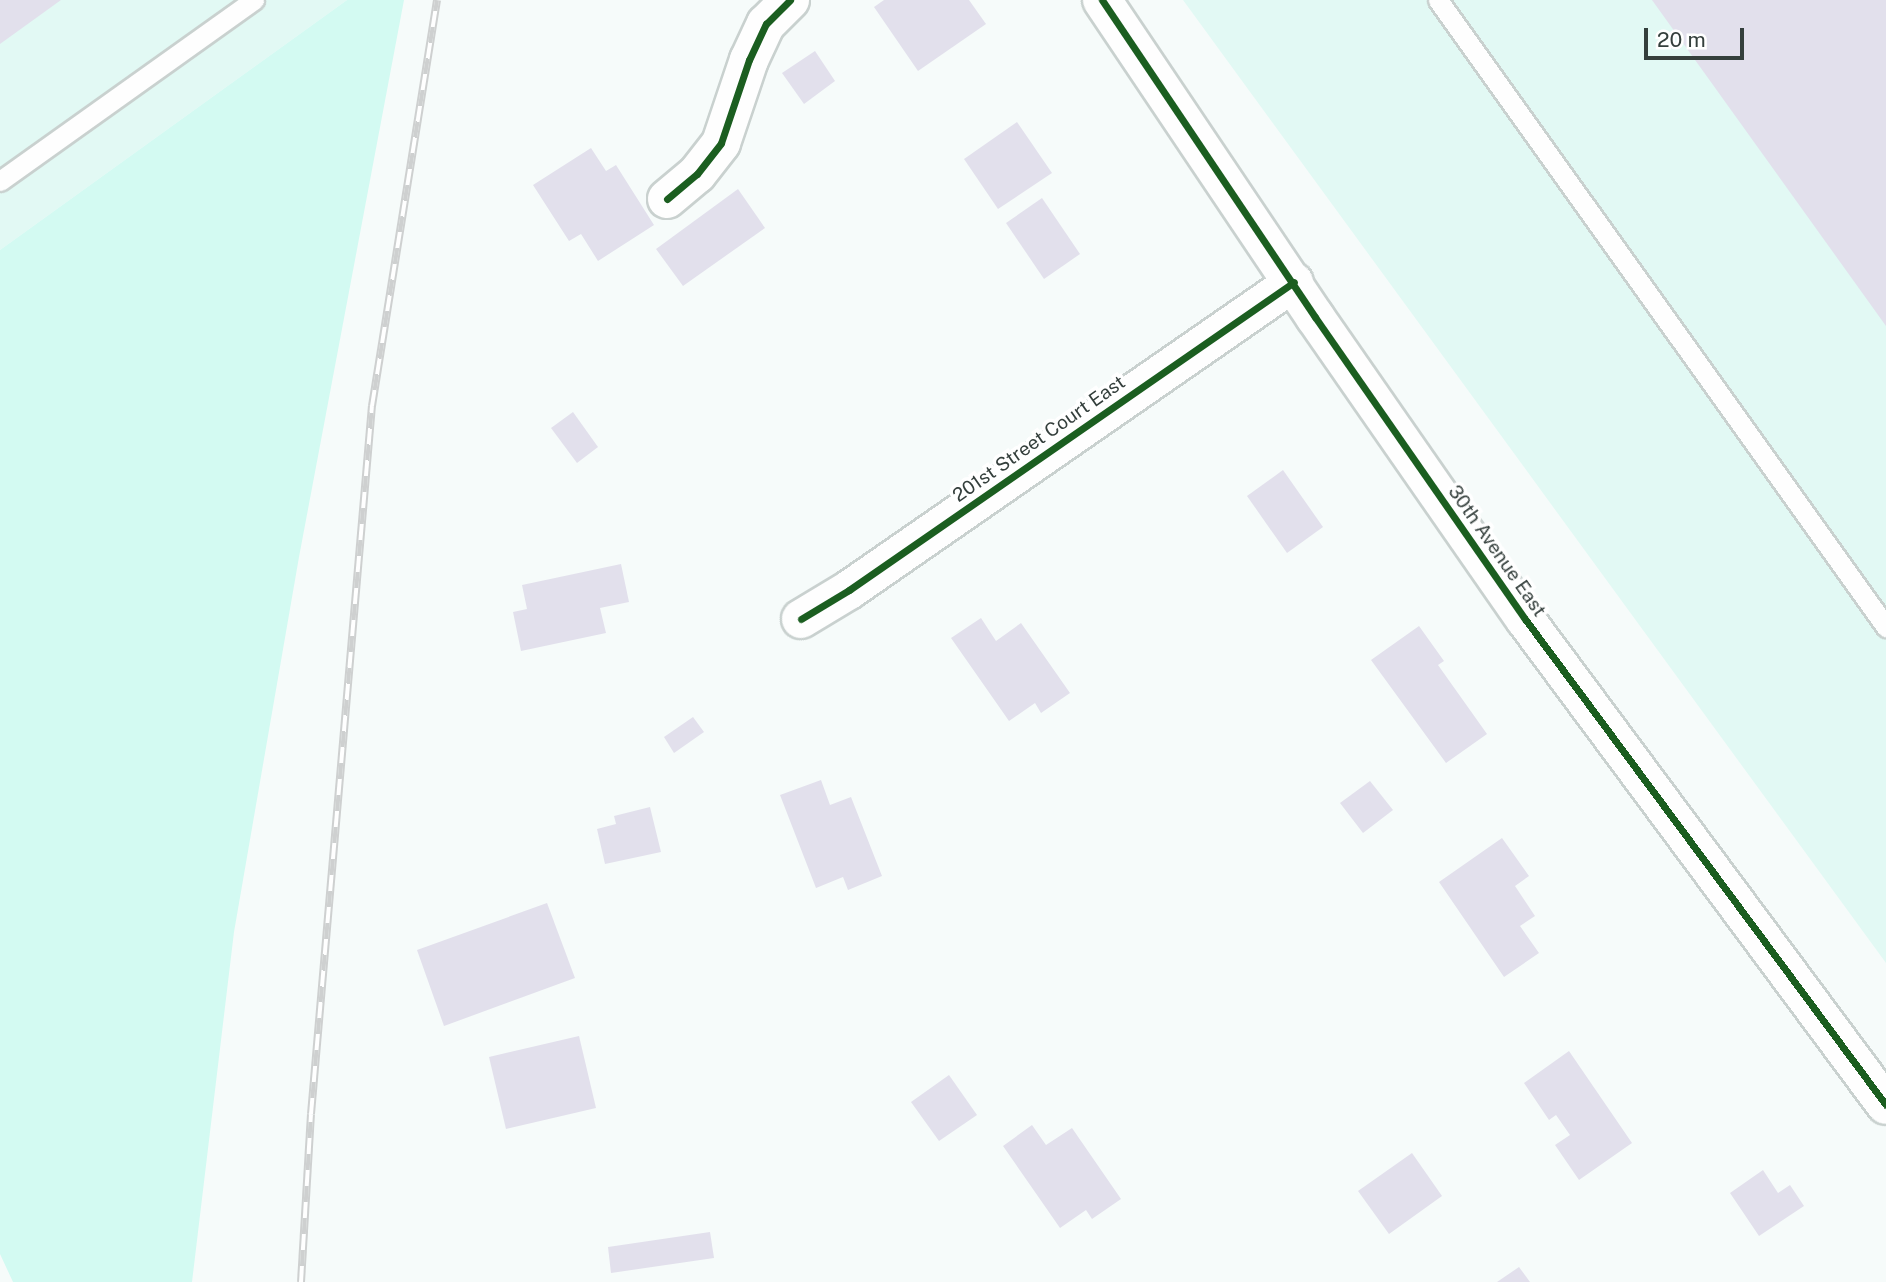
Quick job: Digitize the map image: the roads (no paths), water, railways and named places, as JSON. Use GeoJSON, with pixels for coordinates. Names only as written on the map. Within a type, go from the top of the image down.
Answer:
{"type":"FeatureCollection","features":[{"type":"Feature","properties":{"kind":"street"},"geometry":{"type":"LineString","coordinates":[[667,199],[697,174],[721,143],[754,48],[766,24],[790,0]]}},
{"type":"Feature","properties":{"kind":"street","name":"30th Avenue East"},"geometry":{"type":"LineString","coordinates":[[1102,0],[1525,619],[1886,1105]]}},
{"type":"Feature","properties":{"kind":"street","name":"201st Street Court East"},"geometry":{"type":"LineString","coordinates":[[801,619],[849,590],[1294,282]]}},
{"type":"Feature","properties":{"kind":"lane"},"geometry":{"type":"LineString","coordinates":[[0,181],[254,0]]}},
{"type":"Feature","properties":{"kind":"lane"},"geometry":{"type":"LineString","coordinates":[[1438,0],[1886,627]]}},
{"type":"Feature","properties":{"kind":"railway"},"geometry":{"type":"LineString","coordinates":[[301,1282],[311,1114],[372,406],[437,0]]}}]}
